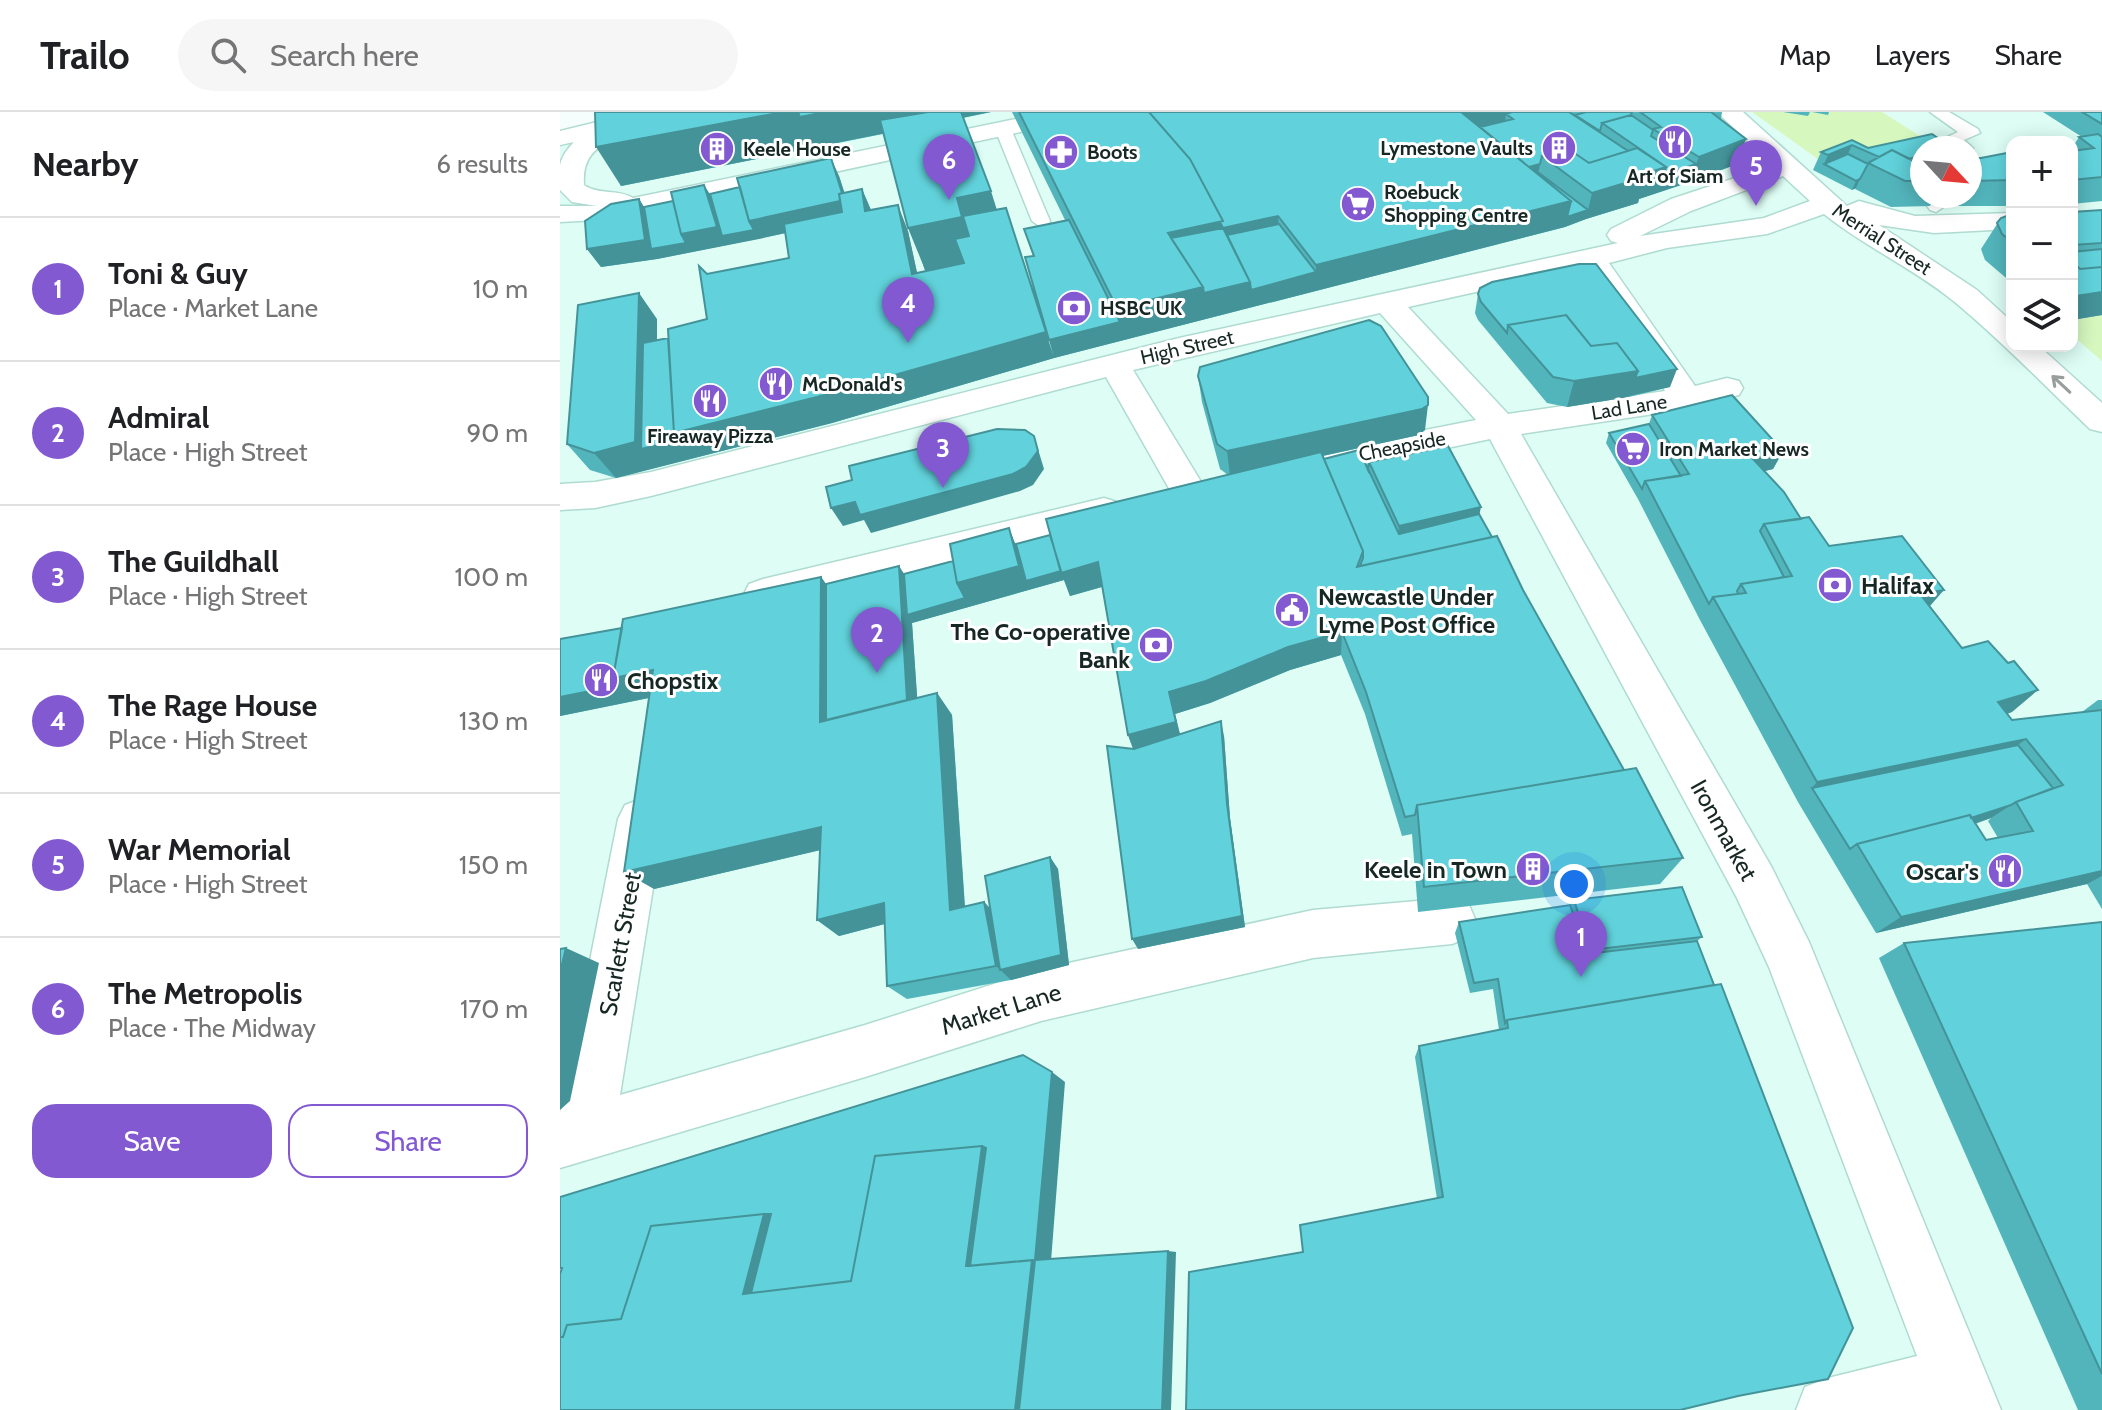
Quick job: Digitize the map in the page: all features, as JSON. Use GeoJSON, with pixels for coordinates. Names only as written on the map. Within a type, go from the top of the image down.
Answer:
{"type":"FeatureCollection","features":[{"type":"Feature","properties":{"kind":"main road"},"geometry":{"type":"LineString","coordinates":[[1729,112],[1792,173],[1877,217],[1909,223],[1963,225],[2006,221]]}},
{"type":"Feature","properties":{"kind":"main road"},"geometry":{"type":"LineString","coordinates":[[560,138],[585,134],[628,116]]}},
{"type":"Feature","properties":{"kind":"main road"},"geometry":{"type":"LineString","coordinates":[[628,116],[577,153],[569,172],[571,187],[581,196],[596,200],[649,202]]}},
{"type":"Feature","properties":{"kind":"main road"},"geometry":{"type":"LineString","coordinates":[[560,214],[602,215],[649,202],[1030,123]]}},
{"type":"Feature","properties":{"kind":"main road"},"geometry":{"type":"LineString","coordinates":[[1591,258],[1603,244],[1686,204],[1756,180],[1792,173]]}},
{"type":"Feature","properties":{"kind":"main road","name":"Merrial Street"},"geometry":{"type":"LineString","coordinates":[[1792,173],[1836,211],[1904,252],[1966,296],[2006,333]]}},
{"type":"Feature","properties":{"kind":"main road"},"geometry":{"type":"LineString","coordinates":[[1662,189],[1686,204]]}},
{"type":"Feature","properties":{"kind":"main road","name":"High Street"},"geometry":{"type":"LineString","coordinates":[[560,497],[595,495],[651,484],[1114,364],[1386,301],[1618,252],[1643,242],[1712,236],[1793,220],[1815,208]]}},
{"type":"Feature","properties":{"kind":"main road","name":"Merrial Street"},"geometry":{"type":"LineString","coordinates":[[1963,225],[1949,231],[1941,249],[1941,258],[1966,296]]}},
{"type":"Feature","properties":{"kind":"main road","name":"Lad Lane"},"geometry":{"type":"LineString","coordinates":[[1500,426],[1687,398],[1591,258]]}},
{"type":"Feature","properties":{"kind":"main road","name":"Ironmarket"},"geometry":{"type":"LineString","coordinates":[[1386,301],[1500,426],[1754,882],[1791,959],[1962,1394]]}},
{"type":"Feature","properties":{"kind":"main road"},"geometry":{"type":"LineString","coordinates":[[2027,352],[2102,421]]}},
{"type":"Feature","properties":{"kind":"main road"},"geometry":{"type":"LineString","coordinates":[[728,603],[1184,491],[1114,364]]}},
{"type":"Feature","properties":{"kind":"main road"},"geometry":{"type":"LineString","coordinates":[[1687,398],[1727,388]]}},
{"type":"Feature","properties":{"kind":"main road","name":"Cheapside"},"geometry":{"type":"LineString","coordinates":[[1271,472],[1500,426]]}},
{"type":"Feature","properties":{"kind":"main road","name":"Scarlett Street"},"geometry":{"type":"LineString","coordinates":[[573,1137],[630,895],[648,769]]}},
{"type":"Feature","properties":{"kind":"main road","name":"Market Lane"},"geometry":{"type":"LineString","coordinates":[[573,1137],[1041,995],[1313,934],[1452,921]]}},
{"type":"Feature","properties":{"kind":"main road"},"geometry":{"type":"LineString","coordinates":[[1828,1410],[1962,1394]]}},
{"type":"Feature","properties":{"kind":"lane"},"geometry":{"type":"LineString","coordinates":[[1938,112],[1972,133],[1962,136]]}},
{"type":"Feature","properties":{"kind":"lane"},"geometry":{"type":"LineString","coordinates":[[1003,129],[1041,221]]}},
{"type":"Feature","properties":{"kind":"shaded area"},"geometry":{"type":"Polygon","coordinates":[[[634,112],[1752,112],[1826,165],[1910,144],[1910,208],[1982,208],[1982,136],[1921,136],[1882,112],[2102,112],[2102,1410],[560,1410],[560,138],[634,112]]]}},
{"type":"Feature","properties":{"kind":"green space"},"geometry":{"type":"Polygon","coordinates":[[[1752,112],[1882,112],[1920,136],[1910,136],[1910,145],[1826,165],[1752,112]]]}},
{"type":"Feature","properties":{"kind":"green space"},"geometry":{"type":"Polygon","coordinates":[[[2102,315],[2102,361],[2078,340],[2078,319],[2102,315]]]}},
{"type":"Feature","properties":{"kind":"building"},"geometry":{"type":"Polygon","coordinates":[[[595,112],[783,112],[596,147],[595,112]]]}},
{"type":"Feature","properties":{"kind":"building"},"geometry":{"type":"Polygon","coordinates":[[[798,112],[825,112],[800,117],[798,112]]]}},
{"type":"Feature","properties":{"kind":"building"},"geometry":{"type":"Polygon","coordinates":[[[928,112],[961,112],[991,191],[957,198],[962,217],[908,228],[880,120],[928,112]]]}},
{"type":"Feature","properties":{"kind":"building","name":"Boots"},"geometry":{"type":"Polygon","coordinates":[[[1019,112],[1149,112],[1190,159],[1223,221],[1168,233],[1203,287],[1117,308],[1019,112]]]}},
{"type":"Feature","properties":{"kind":"building","name":"Roebuck Shopping Centre"},"geometry":{"type":"Polygon","coordinates":[[[1149,112],[1461,112],[1571,201],[1316,265],[1278,216],[1223,228],[1220,222],[1223,221],[1190,159],[1149,112]]]}},
{"type":"Feature","properties":{"kind":"building"},"geometry":{"type":"Polygon","coordinates":[[[1569,112],[1628,151],[1589,163],[1567,148],[1542,156],[1540,164],[1529,167],[1480,127],[1513,119],[1506,114],[1569,112]]]}},
{"type":"Feature","properties":{"kind":"building"},"geometry":{"type":"Polygon","coordinates":[[[1586,112],[1632,112],[1631,115],[1602,123],[1600,131],[1575,115],[1586,112]]]}},
{"type":"Feature","properties":{"kind":"building"},"geometry":{"type":"Polygon","coordinates":[[[1640,112],[1711,112],[1746,139],[1699,157],[1653,129],[1661,127],[1640,112]]]}},
{"type":"Feature","properties":{"kind":"building"},"geometry":{"type":"Polygon","coordinates":[[[2082,112],[2102,112],[2102,124],[2082,112]]]}},
{"type":"Feature","properties":{"kind":"building"},"geometry":{"type":"Polygon","coordinates":[[[1631,115],[1653,130],[1651,136],[1696,164],[1664,175],[1666,167],[1602,123],[1631,115]]]}},
{"type":"Feature","properties":{"kind":"building"},"geometry":{"type":"Polygon","coordinates":[[[2098,134],[2102,137],[2102,177],[2078,179],[2078,150],[2094,148],[2079,137],[2098,134]]]}},
{"type":"Feature","properties":{"kind":"building"},"geometry":{"type":"Polygon","coordinates":[[[1910,139],[1910,159],[1892,150],[1879,157],[1852,145],[1828,155],[1821,152],[1852,140],[1868,148],[1910,139]]]}},
{"type":"Feature","properties":{"kind":"building"},"geometry":{"type":"Polygon","coordinates":[[[1567,148],[1589,163],[1637,148],[1666,167],[1641,175],[1645,177],[1592,193],[1542,156],[1567,148]]]}},
{"type":"Feature","properties":{"kind":"building"},"geometry":{"type":"Polygon","coordinates":[[[1892,150],[1910,159],[1910,181],[1905,181],[1868,163],[1892,150]]]}},
{"type":"Feature","properties":{"kind":"building"},"geometry":{"type":"Polygon","coordinates":[[[2006,153],[2006,180],[1982,181],[1982,158],[2006,153]]]}},
{"type":"Feature","properties":{"kind":"building"},"geometry":{"type":"Polygon","coordinates":[[[1848,154],[1868,164],[1856,181],[1824,164],[1848,154]]]}},
{"type":"Feature","properties":{"kind":"building"},"geometry":{"type":"Polygon","coordinates":[[[831,158],[842,193],[839,194],[840,201],[749,221],[737,178],[831,158]]]}},
{"type":"Feature","properties":{"kind":"building"},"geometry":{"type":"Polygon","coordinates":[[[1537,173],[1588,210],[1567,217],[1571,201],[1537,173]]]}},
{"type":"Feature","properties":{"kind":"building"},"geometry":{"type":"Polygon","coordinates":[[[704,185],[717,227],[681,234],[671,192],[704,185]]]}},
{"type":"Feature","properties":{"kind":"building"},"geometry":{"type":"Polygon","coordinates":[[[740,187],[754,230],[722,236],[710,194],[740,187]]]}},
{"type":"Feature","properties":{"kind":"building"},"geometry":{"type":"Polygon","coordinates":[[[862,189],[865,211],[898,205],[912,274],[964,263],[955,239],[969,236],[963,216],[1006,208],[1046,332],[817,397],[674,433],[668,329],[707,319],[699,266],[707,274],[789,258],[784,224],[842,212],[839,194],[862,189]]]}},
{"type":"Feature","properties":{"kind":"building"},"geometry":{"type":"Polygon","coordinates":[[[639,199],[645,240],[587,249],[585,221],[611,204],[639,199]]]}},
{"type":"Feature","properties":{"kind":"building"},"geometry":{"type":"Polygon","coordinates":[[[673,201],[686,243],[651,249],[644,207],[673,201]]]}},
{"type":"Feature","properties":{"kind":"building"},"geometry":{"type":"Polygon","coordinates":[[[2102,210],[2102,243],[2078,245],[2078,212],[2102,210]]]}},
{"type":"Feature","properties":{"kind":"building"},"geometry":{"type":"Polygon","coordinates":[[[2006,216],[2006,237],[1997,223],[2006,216]]]}},
{"type":"Feature","properties":{"kind":"building","name":"HSBC UK"},"geometry":{"type":"Polygon","coordinates":[[[1069,220],[1120,322],[1049,340],[1025,257],[1034,256],[1024,229],[1069,220]]]}},
{"type":"Feature","properties":{"kind":"building"},"geometry":{"type":"Polygon","coordinates":[[[1279,224],[1316,272],[1251,290],[1227,235],[1279,224]]]}},
{"type":"Feature","properties":{"kind":"building"},"geometry":{"type":"Polygon","coordinates":[[[1223,228],[1250,282],[1204,293],[1171,238],[1223,228]]]}},
{"type":"Feature","properties":{"kind":"building"},"geometry":{"type":"Polygon","coordinates":[[[2102,249],[2102,267],[2080,269],[2078,251],[2102,249]]]}},
{"type":"Feature","properties":{"kind":"building"},"geometry":{"type":"Polygon","coordinates":[[[1579,264],[1596,264],[1677,369],[1635,378],[1638,371],[1617,343],[1591,346],[1566,315],[1508,325],[1507,333],[1478,294],[1480,288],[1492,282],[1579,264]]]}},
{"type":"Feature","properties":{"kind":"building"},"geometry":{"type":"Polygon","coordinates":[[[2078,267],[2102,267],[2102,292],[2078,296],[2078,267]]]}},
{"type":"Feature","properties":{"kind":"building"},"geometry":{"type":"Polygon","coordinates":[[[639,293],[635,442],[594,453],[567,444],[578,305],[639,293]]]}},
{"type":"Feature","properties":{"kind":"building"},"geometry":{"type":"Polygon","coordinates":[[[1566,315],[1591,346],[1617,343],[1638,371],[1574,381],[1553,377],[1508,325],[1566,315]]]}},
{"type":"Feature","properties":{"kind":"building"},"geometry":{"type":"Polygon","coordinates":[[[1369,320],[1381,326],[1428,397],[1428,405],[1422,409],[1227,451],[1217,444],[1198,376],[1200,367],[1369,320]]]}},
{"type":"Feature","properties":{"kind":"building"},"geometry":{"type":"Polygon","coordinates":[[[668,338],[674,433],[680,440],[641,449],[643,343],[668,338]]]}},
{"type":"Feature","properties":{"kind":"building"},"geometry":{"type":"Polygon","coordinates":[[[1732,395],[1783,451],[1753,459],[1784,492],[1801,519],[1764,524],[1760,531],[1784,577],[1741,584],[1738,594],[1713,597],[1709,604],[1645,481],[1689,474],[1652,415],[1732,395]]]}},
{"type":"Feature","properties":{"kind":"building"},"geometry":{"type":"Polygon","coordinates":[[[1649,424],[1681,476],[1645,481],[1642,489],[1609,433],[1649,424]]]}},
{"type":"Feature","properties":{"kind":"building"},"geometry":{"type":"Polygon","coordinates":[[[997,429],[1025,430],[1034,436],[1038,451],[1026,467],[1013,474],[860,515],[855,502],[831,508],[826,487],[852,480],[849,466],[997,429]]]}},
{"type":"Feature","properties":{"kind":"building"},"geometry":{"type":"Polygon","coordinates":[[[1434,443],[1437,448],[1369,462],[1368,470],[1363,458],[1434,443]]]}},
{"type":"Feature","properties":{"kind":"building"},"geometry":{"type":"Polygon","coordinates":[[[1448,446],[1481,507],[1399,526],[1369,462],[1448,446]]]}},
{"type":"Feature","properties":{"kind":"building"},"geometry":{"type":"Polygon","coordinates":[[[1359,450],[1399,534],[1479,514],[1492,537],[1360,566],[1363,551],[1324,459],[1359,450]]]}},
{"type":"Feature","properties":{"kind":"building"},"geometry":{"type":"Polygon","coordinates":[[[1321,452],[1363,551],[1357,567],[1497,536],[1523,590],[1624,770],[1417,805],[1415,815],[1405,817],[1366,692],[1342,632],[1288,647],[1206,681],[1169,692],[1176,722],[1128,735],[1098,562],[1061,573],[1046,519],[1321,452]]]}},
{"type":"Feature","properties":{"kind":"building"},"geometry":{"type":"Polygon","coordinates":[[[1809,517],[1829,546],[1902,536],[1944,590],[1920,594],[1962,648],[1988,641],[2008,663],[2014,661],[2038,690],[1998,702],[2012,720],[2102,710],[2102,871],[1901,917],[1857,844],[1970,815],[1986,840],[2033,831],[2016,802],[2063,785],[2026,739],[1817,782],[1713,597],[1746,593],[1741,584],[1792,576],[1764,524],[1809,517]]]}},
{"type":"Feature","properties":{"kind":"building"},"geometry":{"type":"Polygon","coordinates":[[[1009,528],[1019,566],[957,583],[950,544],[1009,528]]]}},
{"type":"Feature","properties":{"kind":"building"},"geometry":{"type":"Polygon","coordinates":[[[1050,535],[1061,571],[1026,581],[1016,544],[1050,535]]]}},
{"type":"Feature","properties":{"kind":"building"},"geometry":{"type":"Polygon","coordinates":[[[953,561],[957,583],[965,598],[907,615],[904,574],[953,561]]]}},
{"type":"Feature","properties":{"kind":"building"},"geometry":{"type":"Polygon","coordinates":[[[899,566],[907,700],[826,720],[826,584],[899,566]]]}},
{"type":"Feature","properties":{"kind":"building"},"geometry":{"type":"Polygon","coordinates":[[[821,577],[820,722],[937,693],[950,910],[984,902],[996,966],[887,986],[884,903],[817,920],[821,827],[624,872],[653,670],[613,678],[623,619],[821,577]]]}},
{"type":"Feature","properties":{"kind":"building"},"geometry":{"type":"Polygon","coordinates":[[[622,628],[613,678],[620,685],[560,697],[560,639],[622,628]]]}},
{"type":"Feature","properties":{"kind":"building"},"geometry":{"type":"Polygon","coordinates":[[[1221,721],[1227,804],[1242,916],[1132,939],[1107,746],[1134,749],[1221,721]]]}},
{"type":"Feature","properties":{"kind":"building"},"geometry":{"type":"Polygon","coordinates":[[[2018,745],[2053,788],[1971,818],[1970,815],[1857,844],[1850,849],[1812,788],[2018,745]]]}},
{"type":"Feature","properties":{"kind":"building","name":"Keele in Town"},"geometry":{"type":"Polygon","coordinates":[[[1636,768],[1683,858],[1424,887],[1417,805],[1636,768]]]}},
{"type":"Feature","properties":{"kind":"building"},"geometry":{"type":"Polygon","coordinates":[[[1050,857],[1061,955],[1000,970],[985,876],[1050,857]]]}},
{"type":"Feature","properties":{"kind":"building"},"geometry":{"type":"Polygon","coordinates":[[[1682,887],[1702,937],[1590,950],[1574,900],[1682,887]]]}},
{"type":"Feature","properties":{"kind":"building"},"geometry":{"type":"Polygon","coordinates":[[[1570,905],[1587,954],[1697,941],[1714,985],[1507,1020],[1505,1023],[1498,979],[1474,983],[1459,922],[1570,905]]]}},
{"type":"Feature","properties":{"kind":"building"},"geometry":{"type":"Polygon","coordinates":[[[2102,922],[2102,1374],[1904,943],[2102,922]]]}},
{"type":"Feature","properties":{"kind":"building"},"geometry":{"type":"Polygon","coordinates":[[[566,948],[560,972],[560,949],[566,948]]]}},
{"type":"Feature","properties":{"kind":"building"},"geometry":{"type":"Polygon","coordinates":[[[1721,984],[1853,1328],[1828,1379],[1680,1410],[1186,1410],[1189,1272],[1303,1252],[1300,1225],[1443,1197],[1419,1046],[1508,1028],[1507,1020],[1721,984]]]}},
{"type":"Feature","properties":{"kind":"building"},"geometry":{"type":"Polygon","coordinates":[[[1023,1055],[1052,1072],[1035,1260],[970,1266],[986,1148],[875,1156],[851,1281],[751,1293],[771,1214],[651,1226],[621,1319],[567,1325],[563,1337],[560,1337],[560,1197],[1023,1055]]]}},
{"type":"Feature","properties":{"kind":"building"},"geometry":{"type":"Polygon","coordinates":[[[982,1146],[966,1266],[1032,1260],[1015,1410],[560,1410],[560,1337],[563,1337],[567,1325],[621,1319],[651,1226],[764,1214],[743,1294],[851,1281],[875,1156],[982,1146]]]}},
{"type":"Feature","properties":{"kind":"building"},"geometry":{"type":"Polygon","coordinates":[[[1168,1251],[1162,1410],[1019,1410],[1035,1260],[1168,1251]]]}},
{"type":"Feature","properties":{"kind":"place","name":"Art of Siam"},"geometry":{"type":"Point","coordinates":[1675,142]}},
{"type":"Feature","properties":{"kind":"place","name":"Lymestone Vaults"},"geometry":{"type":"Point","coordinates":[1559,148]}},
{"type":"Feature","properties":{"kind":"place","name":"Keele House"},"geometry":{"type":"Point","coordinates":[717,149]}},
{"type":"Feature","properties":{"kind":"place","name":"Boots"},"geometry":{"type":"Point","coordinates":[1061,152]}},
{"type":"Feature","properties":{"kind":"place","name":"The Metropolis"},"geometry":{"type":"Point","coordinates":[949,200]}},
{"type":"Feature","properties":{"kind":"place","name":"Roebuck Shopping Centre"},"geometry":{"type":"Point","coordinates":[1358,204]}},
{"type":"Feature","properties":{"kind":"place","name":"War Memorial"},"geometry":{"type":"Point","coordinates":[1756,206]}},
{"type":"Feature","properties":{"kind":"place","name":"HSBC UK"},"geometry":{"type":"Point","coordinates":[1074,308]}},
{"type":"Feature","properties":{"kind":"place","name":"The Rage House"},"geometry":{"type":"Point","coordinates":[908,343]}},
{"type":"Feature","properties":{"kind":"place","name":"McDonald's"},"geometry":{"type":"Point","coordinates":[776,384]}},
{"type":"Feature","properties":{"kind":"place","name":"Fireaway Pizza"},"geometry":{"type":"Point","coordinates":[710,401]}},
{"type":"Feature","properties":{"kind":"place","name":"Iron Market News"},"geometry":{"type":"Point","coordinates":[1633,449]}},
{"type":"Feature","properties":{"kind":"place","name":"The Guildhall"},"geometry":{"type":"Point","coordinates":[943,488]}},
{"type":"Feature","properties":{"kind":"place","name":"Halifax"},"geometry":{"type":"Point","coordinates":[1835,585]}},
{"type":"Feature","properties":{"kind":"place","name":"Newcastle Under Lyme Post Office"},"geometry":{"type":"Point","coordinates":[1292,610]}},
{"type":"Feature","properties":{"kind":"place","name":"The Co-operative Bank"},"geometry":{"type":"Point","coordinates":[1156,645]}},
{"type":"Feature","properties":{"kind":"place","name":"Admiral"},"geometry":{"type":"Point","coordinates":[877,673]}},
{"type":"Feature","properties":{"kind":"place","name":"Chopstix"},"geometry":{"type":"Point","coordinates":[601,680]}},
{"type":"Feature","properties":{"kind":"place","name":"Keele in Town"},"geometry":{"type":"Point","coordinates":[1533,869]}},
{"type":"Feature","properties":{"kind":"place","name":"Oscar's"},"geometry":{"type":"Point","coordinates":[2005,871]}},
{"type":"Feature","properties":{"kind":"place","name":"Toni & Guy"},"geometry":{"type":"Point","coordinates":[1581,977]}}]}
